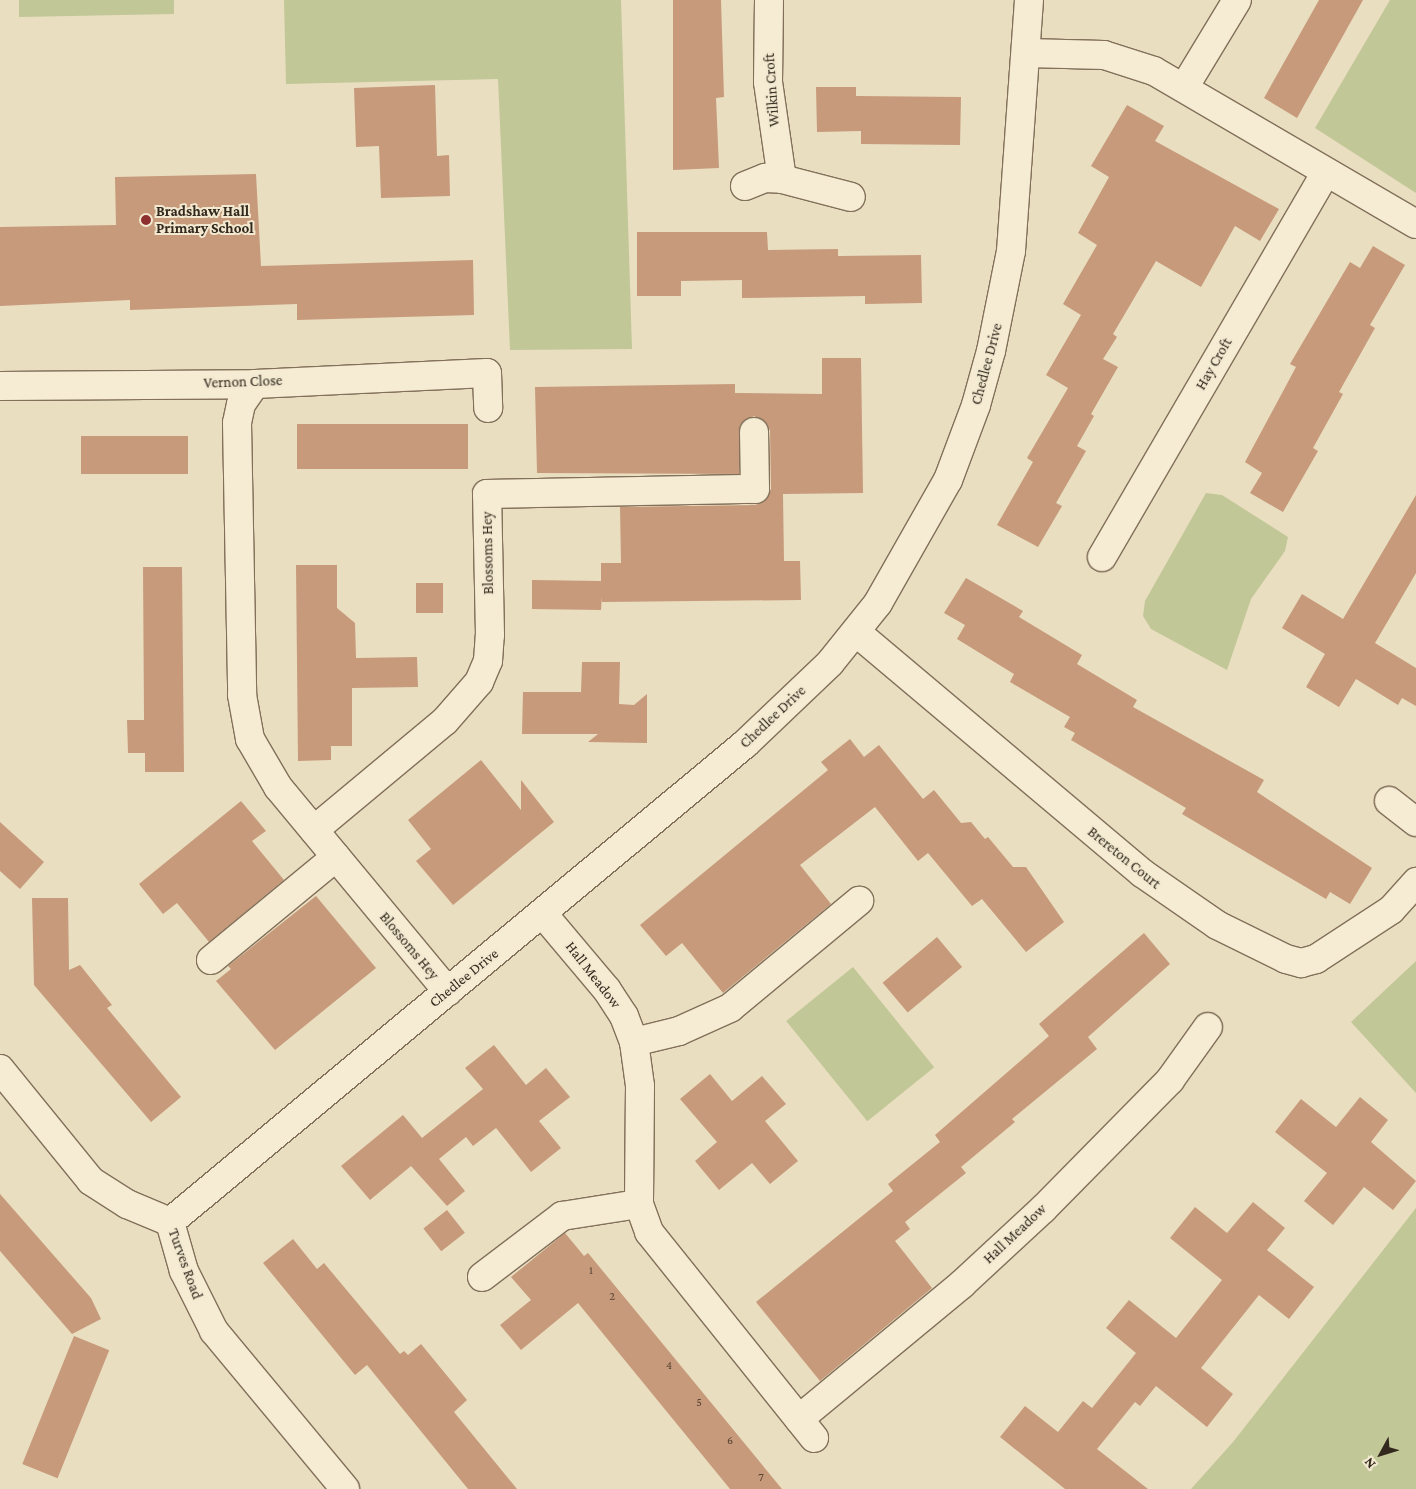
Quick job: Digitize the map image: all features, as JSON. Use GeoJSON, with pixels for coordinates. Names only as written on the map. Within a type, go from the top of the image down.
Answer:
{"type":"FeatureCollection","features":[{"type":"Feature","properties":{"kind":"street","name":"Wilkin Croft"},"geometry":{"type":"LineString","coordinates":[[769,0],[768,82],[782,179]]}},
{"type":"Feature","properties":{"kind":"street","name":"Chedlee Drive"},"geometry":{"type":"LineString","coordinates":[[170,1222],[543,914],[783,711],[856,632],[924,528],[976,406],[1011,251],[1027,53],[1029,0]]}},
{"type":"Feature","properties":{"kind":"street"},"geometry":{"type":"LineString","coordinates":[[1185,86],[1237,0]]}},
{"type":"Feature","properties":{"kind":"street"},"geometry":{"type":"LineString","coordinates":[[1027,53],[1104,55],[1129,61],[1185,86],[1326,172],[1416,224]]}},
{"type":"Feature","properties":{"kind":"street","name":"Hay Croft"},"geometry":{"type":"LineString","coordinates":[[1102,557],[1326,172]]}},
{"type":"Feature","properties":{"kind":"street"},"geometry":{"type":"LineString","coordinates":[[745,186],[765,178],[782,179],[851,197]]}},
{"type":"Feature","properties":{"kind":"street","name":"Vernon Close"},"geometry":{"type":"LineString","coordinates":[[0,386],[255,384],[498,373],[488,408]]}},
{"type":"Feature","properties":{"kind":"street","name":"Blossoms Hey"},"geometry":{"type":"LineString","coordinates":[[255,384],[241,404],[238,422],[242,694],[250,739],[262,763],[314,830],[448,992]]}},
{"type":"Feature","properties":{"kind":"street","name":"Blossoms Hey"},"geometry":{"type":"LineString","coordinates":[[314,830],[445,721],[479,682],[488,661],[490,635],[487,494],[755,489],[754,432]]}},
{"type":"Feature","properties":{"kind":"street","name":"Brereton Court"},"geometry":{"type":"LineString","coordinates":[[856,632],[1142,873],[1217,925],[1286,960],[1301,963],[1316,959],[1391,910],[1416,882]]}},
{"type":"Feature","properties":{"kind":"street"},"geometry":{"type":"LineString","coordinates":[[1389,802],[1416,822]]}},
{"type":"Feature","properties":{"kind":"street"},"geometry":{"type":"LineString","coordinates":[[211,960],[336,858]]}},
{"type":"Feature","properties":{"kind":"street"},"geometry":{"type":"LineString","coordinates":[[634,1042],[679,1031],[730,1008],[859,901]]}},
{"type":"Feature","properties":{"kind":"street","name":"Hall Meadow"},"geometry":{"type":"LineString","coordinates":[[543,914],[607,990],[624,1016],[634,1042],[640,1086],[639,1204],[666,1256],[807,1428],[1043,1209],[1170,1080],[1208,1027]]}},
{"type":"Feature","properties":{"kind":"street","name":"Turves Road"},"geometry":{"type":"LineString","coordinates":[[0,1069],[91,1181],[127,1204],[170,1222],[184,1271],[214,1331],[345,1489]]}},
{"type":"Feature","properties":{"kind":"street"},"geometry":{"type":"LineString","coordinates":[[482,1277],[562,1216],[639,1204]]}},
{"type":"Feature","properties":{"kind":"green space"},"geometry":{"type":"Polygon","coordinates":[[[19,0],[174,0],[174,14],[19,17],[19,0]]]}},
{"type":"Feature","properties":{"kind":"green space"},"geometry":{"type":"Polygon","coordinates":[[[284,0],[621,0],[632,349],[510,350],[498,79],[286,84],[284,0]]]}},
{"type":"Feature","properties":{"kind":"green space"},"geometry":{"type":"Polygon","coordinates":[[[1390,0],[1416,0],[1416,193],[1315,128],[1390,0]]]}},
{"type":"Feature","properties":{"kind":"green space"},"geometry":{"type":"Polygon","coordinates":[[[1206,493],[1222,495],[1288,537],[1285,551],[1251,599],[1227,670],[1151,629],[1143,616],[1145,601],[1206,493]]]}},
{"type":"Feature","properties":{"kind":"green space"},"geometry":{"type":"Polygon","coordinates":[[[1416,961],[1416,1093],[1351,1022],[1416,961]]]}},
{"type":"Feature","properties":{"kind":"green space"},"geometry":{"type":"Polygon","coordinates":[[[853,967],[934,1067],[867,1121],[786,1021],[853,967]]]}},
{"type":"Feature","properties":{"kind":"green space"},"geometry":{"type":"Polygon","coordinates":[[[1416,1208],[1416,1489],[1191,1489],[1233,1442],[1416,1208]]]}},
{"type":"Feature","properties":{"kind":"building"},"geometry":{"type":"Polygon","coordinates":[[[673,0],[721,0],[724,97],[716,98],[719,168],[673,170],[673,0]]]}},
{"type":"Feature","properties":{"kind":"building"},"geometry":{"type":"Polygon","coordinates":[[[1319,0],[1363,0],[1297,118],[1264,98],[1319,0]]]}},
{"type":"Feature","properties":{"kind":"building"},"geometry":{"type":"Polygon","coordinates":[[[435,85],[437,156],[449,155],[450,196],[381,198],[379,146],[356,147],[354,88],[435,85]]]}},
{"type":"Feature","properties":{"kind":"building"},"geometry":{"type":"Polygon","coordinates":[[[816,87],[856,87],[856,96],[961,97],[960,145],[861,144],[861,131],[817,132],[816,87]]]}},
{"type":"Feature","properties":{"kind":"building"},"geometry":{"type":"Polygon","coordinates":[[[1127,105],[1164,126],[1155,141],[1279,209],[1260,241],[1235,226],[1201,287],[1156,261],[1113,334],[1117,337],[1103,359],[1118,367],[1091,414],[1094,416],[1077,446],[1086,451],[1056,503],[1062,506],[1038,547],[997,525],[1033,462],[1027,458],[1068,388],[1046,375],[1081,315],[1063,304],[1097,245],[1078,233],[1109,177],[1091,166],[1127,105]]]}},
{"type":"Feature","properties":{"kind":"building"},"geometry":{"type":"Polygon","coordinates":[[[256,174],[261,266],[473,260],[474,315],[297,320],[297,304],[130,310],[130,300],[0,306],[0,227],[116,225],[115,177],[256,174]]]}},
{"type":"Feature","properties":{"kind":"building"},"geometry":{"type":"Polygon","coordinates":[[[637,232],[767,232],[768,250],[838,249],[838,256],[921,255],[922,303],[865,304],[865,296],[742,298],[742,280],[681,281],[681,296],[637,296],[637,232]]]}},
{"type":"Feature","properties":{"kind":"building"},"geometry":{"type":"Polygon","coordinates":[[[1373,246],[1405,265],[1370,325],[1375,328],[1339,392],[1343,394],[1313,448],[1318,451],[1283,512],[1250,493],[1262,473],[1245,462],[1296,367],[1290,364],[1350,262],[1360,268],[1373,246]]]}},
{"type":"Feature","properties":{"kind":"building"},"geometry":{"type":"Polygon","coordinates":[[[822,358],[861,358],[863,493],[783,494],[784,561],[800,561],[801,600],[602,602],[602,596],[601,610],[532,609],[532,580],[601,581],[601,563],[621,563],[620,507],[755,505],[763,502],[771,489],[770,431],[767,424],[754,416],[740,425],[739,474],[537,473],[535,387],[735,384],[735,393],[822,394],[822,358]]]}},
{"type":"Feature","properties":{"kind":"building"},"geometry":{"type":"Polygon","coordinates":[[[297,424],[468,424],[468,469],[297,469],[297,424]]]}},
{"type":"Feature","properties":{"kind":"building"},"geometry":{"type":"Polygon","coordinates":[[[81,436],[188,436],[188,474],[81,474],[81,436]]]}},
{"type":"Feature","properties":{"kind":"building"},"geometry":{"type":"Polygon","coordinates":[[[1416,495],[1416,573],[1375,643],[1416,668],[1416,706],[1402,698],[1398,705],[1356,679],[1339,707],[1306,687],[1325,654],[1282,628],[1302,594],[1343,619],[1416,495]]]}},
{"type":"Feature","properties":{"kind":"building"},"geometry":{"type":"Polygon","coordinates":[[[296,565],[337,565],[337,608],[355,623],[356,658],[417,657],[418,687],[352,688],[352,746],[331,746],[331,760],[298,761],[296,565]]]}},
{"type":"Feature","properties":{"kind":"building"},"geometry":{"type":"Polygon","coordinates":[[[143,567],[182,567],[184,772],[145,772],[145,753],[128,753],[127,720],[144,720],[143,567]]]}},
{"type":"Feature","properties":{"kind":"building"},"geometry":{"type":"Polygon","coordinates":[[[966,578],[1023,611],[1019,617],[1082,655],[1077,664],[1137,700],[1133,707],[1264,780],[1257,792],[1372,868],[1350,904],[1330,892],[1326,899],[1182,814],[1186,808],[1071,740],[1075,733],[1064,727],[1070,717],[1010,682],[1014,674],[957,639],[965,625],[944,613],[966,578]]]}},
{"type":"Feature","properties":{"kind":"building"},"geometry":{"type":"Polygon","coordinates":[[[416,583],[443,583],[443,613],[416,613],[416,583]]]}},
{"type":"Feature","properties":{"kind":"building"},"geometry":{"type":"Polygon","coordinates":[[[582,662],[620,662],[619,704],[634,705],[647,694],[647,743],[588,742],[598,734],[522,734],[523,692],[581,692],[582,662]]]}},
{"type":"Feature","properties":{"kind":"building"},"geometry":{"type":"Polygon","coordinates":[[[850,739],[864,757],[879,745],[923,799],[934,790],[961,823],[971,822],[985,839],[988,837],[1013,867],[1026,867],[1064,922],[1026,952],[982,899],[972,906],[928,853],[918,861],[875,807],[800,865],[831,904],[723,993],[682,943],[666,956],[640,925],[828,770],[821,762],[850,739]]]}},
{"type":"Feature","properties":{"kind":"building"},"geometry":{"type":"Polygon","coordinates":[[[481,760],[521,810],[521,780],[554,822],[453,905],[416,861],[431,849],[408,820],[481,760]]]}},
{"type":"Feature","properties":{"kind":"building"},"geometry":{"type":"Polygon","coordinates":[[[241,801],[266,831],[252,841],[284,880],[209,942],[177,903],[163,914],[139,884],[241,801]]]}},
{"type":"Feature","properties":{"kind":"building"},"geometry":{"type":"Polygon","coordinates":[[[0,822],[44,862],[20,889],[0,871],[0,822]]]}},
{"type":"Feature","properties":{"kind":"building"},"geometry":{"type":"Polygon","coordinates":[[[316,896],[376,968],[275,1050],[216,981],[231,969],[228,966],[316,896]]]}},
{"type":"Feature","properties":{"kind":"building"},"geometry":{"type":"Polygon","coordinates":[[[32,898],[68,898],[69,970],[80,965],[112,1005],[107,1008],[181,1097],[151,1122],[34,985],[32,898]]]}},
{"type":"Feature","properties":{"kind":"building"},"geometry":{"type":"Polygon","coordinates":[[[1144,933],[1170,964],[1088,1037],[1097,1049],[1012,1119],[1015,1122],[961,1167],[966,1173],[905,1222],[910,1229],[895,1241],[932,1288],[820,1381],[756,1302],[893,1191],[888,1184],[940,1142],[935,1135],[1049,1036],[1039,1024],[1144,933]]]}},
{"type":"Feature","properties":{"kind":"building"},"geometry":{"type":"Polygon","coordinates":[[[937,937],[962,967],[908,1013],[883,983],[937,937]]]}},
{"type":"Feature","properties":{"kind":"building"},"geometry":{"type":"Polygon","coordinates":[[[494,1045],[526,1085],[546,1068],[570,1097],[539,1121],[561,1148],[531,1172],[496,1128],[473,1146],[466,1137],[439,1159],[465,1191],[447,1206],[411,1166],[370,1200],[341,1166],[403,1115],[422,1138],[483,1089],[465,1068],[494,1045]]]}},
{"type":"Feature","properties":{"kind":"building"},"geometry":{"type":"Polygon","coordinates":[[[710,1074],[732,1101],[762,1076],[786,1104],[765,1121],[798,1161],[770,1184],[752,1163],[719,1190],[695,1161],[717,1142],[680,1099],[710,1074]]]}},
{"type":"Feature","properties":{"kind":"building"},"geometry":{"type":"Polygon","coordinates":[[[1360,1097],[1388,1120],[1371,1142],[1416,1181],[1393,1210],[1364,1187],[1333,1225],[1304,1201],[1327,1173],[1275,1132],[1301,1099],[1336,1127],[1360,1097]]]}},
{"type":"Feature","properties":{"kind":"building"},"geometry":{"type":"Polygon","coordinates":[[[0,1194],[91,1298],[101,1319],[72,1334],[0,1251],[0,1194]]]}},
{"type":"Feature","properties":{"kind":"building"},"geometry":{"type":"Polygon","coordinates":[[[1253,1202],[1285,1228],[1267,1250],[1314,1287],[1289,1319],[1259,1295],[1201,1368],[1233,1394],[1207,1427],[1156,1386],[1140,1406],[1135,1402],[1097,1449],[1148,1489],[1065,1489],[1000,1437],[1025,1406],[1058,1432],[1083,1401],[1092,1408],[1136,1353],[1106,1328],[1129,1300],[1176,1338],[1222,1280],[1170,1238],[1195,1207],[1227,1233],[1253,1202]]]}},
{"type":"Feature","properties":{"kind":"building"},"geometry":{"type":"Polygon","coordinates":[[[447,1210],[465,1233],[441,1251],[423,1228],[447,1210]]]}},
{"type":"Feature","properties":{"kind":"building"},"geometry":{"type":"Polygon","coordinates":[[[565,1233],[584,1256],[588,1253],[782,1489],[730,1489],[578,1303],[521,1350],[500,1325],[531,1300],[511,1277],[565,1233]]]}},
{"type":"Feature","properties":{"kind":"building"},"geometry":{"type":"Polygon","coordinates":[[[293,1239],[317,1269],[324,1263],[400,1354],[404,1351],[408,1355],[421,1344],[467,1400],[454,1412],[517,1489],[468,1489],[367,1365],[355,1375],[263,1263],[293,1239]]]}},
{"type":"Feature","properties":{"kind":"building"},"geometry":{"type":"Polygon","coordinates":[[[74,1336],[109,1350],[58,1478],[22,1464],[74,1336]]]}},
{"type":"Feature","properties":{"kind":"place","name":"Bradshaw Hall Primary School"},"geometry":{"type":"Point","coordinates":[146,220]}}]}
